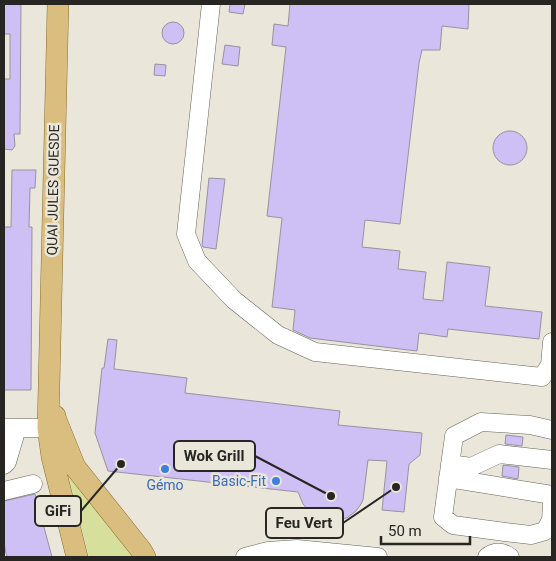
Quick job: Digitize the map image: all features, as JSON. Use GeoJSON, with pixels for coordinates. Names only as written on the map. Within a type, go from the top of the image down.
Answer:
{"type":"FeatureCollection","features":[{"type":"Feature","properties":{"kind":"main road","name":"QUAI JULES GUESDE"},"geometry":{"type":"LineString","coordinates":[[58,4],[48,428],[52,456],[77,557]]}},
{"type":"Feature","properties":{"kind":"main road","name":"QUAI JULES GUESDE"},"geometry":{"type":"LineString","coordinates":[[49,376],[56,420],[75,468],[145,557]]}},
{"type":"Feature","properties":{"kind":"street"},"geometry":{"type":"LineString","coordinates":[[211,4],[186,234],[197,261],[234,300],[278,336],[315,352],[542,377],[550,365],[552,342]]}},
{"type":"Feature","properties":{"kind":"street"},"geometry":{"type":"LineString","coordinates":[[552,430],[530,425],[481,422],[454,436],[443,516],[453,525],[531,535],[545,531],[551,520],[552,504]]}},
{"type":"Feature","properties":{"kind":"street"},"geometry":{"type":"LineString","coordinates":[[4,464],[7,462],[10,428],[48,428]]}},
{"type":"Feature","properties":{"kind":"street"},"geometry":{"type":"LineString","coordinates":[[449,471],[471,467],[499,454],[552,460]]}},
{"type":"Feature","properties":{"kind":"street"},"geometry":{"type":"LineString","coordinates":[[449,471],[552,494]]}},
{"type":"Feature","properties":{"kind":"street"},"geometry":{"type":"LineString","coordinates":[[4,491],[33,484]]}},
{"type":"Feature","properties":{"kind":"street"},"geometry":{"type":"LineString","coordinates":[[499,556],[504,543],[505,532]]}},
{"type":"Feature","properties":{"kind":"street"},"geometry":{"type":"LineString","coordinates":[[245,557],[268,551],[297,549],[378,557]]}},
{"type":"Feature","properties":{"kind":"green space"},"geometry":{"type":"Polygon","coordinates":[[[67,470],[135,557],[89,557],[67,470]]]}},
{"type":"Feature","properties":{"kind":"building"},"geometry":{"type":"Polygon","coordinates":[[[4,4],[21,4],[20,134],[14,134],[15,146],[12,150],[4,149],[4,79],[10,79],[10,34],[4,34],[4,4]]]}},
{"type":"Feature","properties":{"kind":"building"},"geometry":{"type":"Polygon","coordinates":[[[230,4],[245,4],[243,14],[229,12],[230,4]]]}},
{"type":"Feature","properties":{"kind":"building"},"geometry":{"type":"Polygon","coordinates":[[[290,4],[469,4],[468,29],[442,26],[440,50],[422,50],[400,224],[365,220],[362,247],[400,251],[398,269],[426,272],[423,299],[443,301],[447,262],[490,267],[485,306],[542,312],[539,339],[448,329],[447,337],[419,333],[417,351],[310,338],[293,330],[295,310],[272,307],[282,218],[267,216],[286,47],[272,45],[274,24],[288,26],[290,4]]]}},
{"type":"Feature","properties":{"kind":"building"},"geometry":{"type":"Polygon","coordinates":[[[173,22],[181,25],[184,33],[181,41],[173,44],[165,41],[162,33],[165,25],[173,22]]]}},
{"type":"Feature","properties":{"kind":"building"},"geometry":{"type":"Polygon","coordinates":[[[225,45],[240,47],[238,66],[222,64],[225,45]]]}},
{"type":"Feature","properties":{"kind":"building"},"geometry":{"type":"Polygon","coordinates":[[[155,64],[166,65],[165,76],[154,75],[155,64]]]}},
{"type":"Feature","properties":{"kind":"building"},"geometry":{"type":"Polygon","coordinates":[[[510,131],[522,136],[527,148],[522,160],[510,165],[498,160],[493,148],[498,136],[510,131]]]}},
{"type":"Feature","properties":{"kind":"building"},"geometry":{"type":"Polygon","coordinates":[[[12,170],[36,170],[35,188],[30,188],[29,227],[32,227],[31,390],[4,390],[4,227],[11,227],[12,170]]]}},
{"type":"Feature","properties":{"kind":"building"},"geometry":{"type":"Polygon","coordinates":[[[209,178],[225,179],[216,249],[203,247],[202,245],[209,178]]]}},
{"type":"Feature","properties":{"kind":"building"},"geometry":{"type":"Polygon","coordinates":[[[108,339],[117,340],[114,369],[187,378],[185,393],[340,411],[338,425],[422,433],[420,455],[409,464],[404,512],[382,510],[387,461],[368,460],[361,504],[348,517],[332,521],[312,514],[303,504],[298,492],[108,471],[95,433],[102,368],[104,368],[108,339]]]}},
{"type":"Feature","properties":{"kind":"building"},"geometry":{"type":"Polygon","coordinates":[[[506,435],[523,437],[522,446],[505,444],[506,435]]]}},
{"type":"Feature","properties":{"kind":"building"},"geometry":{"type":"Polygon","coordinates":[[[503,465],[519,467],[518,479],[502,476],[503,465]]]}},
{"type":"Feature","properties":{"kind":"building"},"geometry":{"type":"Polygon","coordinates":[[[35,494],[52,557],[7,557],[4,544],[4,501],[35,494]]]}},
{"type":"Feature","properties":{"kind":"place","name":"GiFi"},"geometry":{"type":"Point","coordinates":[121,464]}},
{"type":"Feature","properties":{"kind":"place","name":"Gémo"},"geometry":{"type":"Point","coordinates":[165,469]}},
{"type":"Feature","properties":{"kind":"place","name":"Basic-Fit"},"geometry":{"type":"Point","coordinates":[276,481]}},
{"type":"Feature","properties":{"kind":"place","name":"Feu Vert"},"geometry":{"type":"Point","coordinates":[396,487]}},
{"type":"Feature","properties":{"kind":"place","name":"Wok Grill"},"geometry":{"type":"Point","coordinates":[331,496]}}]}
